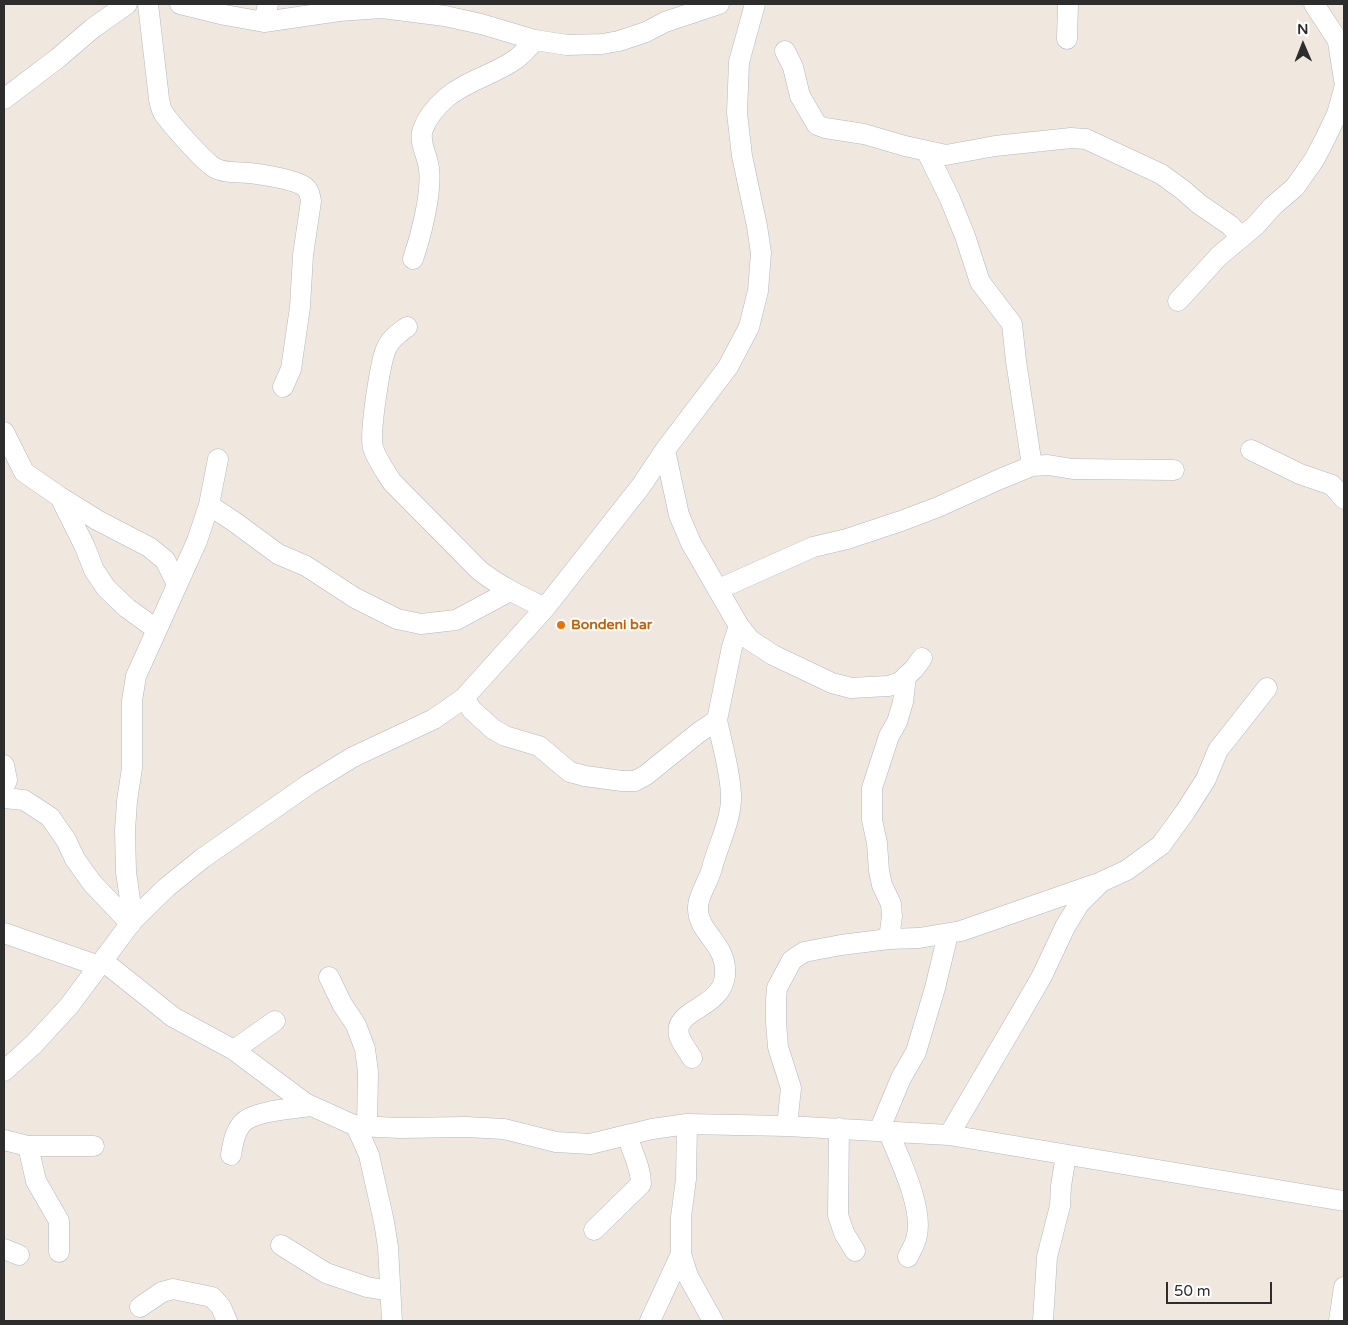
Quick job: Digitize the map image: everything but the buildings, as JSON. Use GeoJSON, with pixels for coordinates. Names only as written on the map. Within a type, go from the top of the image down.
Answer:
{"type":"FeatureCollection","features":[{"type":"Feature","properties":{"kind":"street"},"geometry":{"type":"LineString","coordinates":[[4,99],[58,58],[93,28],[127,4]]}},
{"type":"Feature","properties":{"kind":"street"},"geometry":{"type":"LineString","coordinates":[[148,4],[159,99],[163,113],[215,168],[278,178],[300,184],[310,193],[311,201],[302,255],[300,307],[291,369],[283,387]]}},
{"type":"Feature","properties":{"kind":"street"},"geometry":{"type":"LineString","coordinates":[[180,4],[225,15],[382,8],[445,16],[481,24],[535,40],[567,45],[602,44],[619,41],[646,32],[665,22],[719,4]]}},
{"type":"Feature","properties":{"kind":"street"},"geometry":{"type":"LineString","coordinates":[[4,1072],[34,1044],[69,1006],[132,922],[168,887],[203,858],[309,784],[353,757],[434,719],[464,698],[545,608],[641,486],[665,450],[728,367],[749,327],[758,291],[761,253],[742,156],[737,113],[739,62],[755,4]]}},
{"type":"Feature","properties":{"kind":"street"},"geometry":{"type":"LineString","coordinates":[[1067,39],[1068,4]]}},
{"type":"Feature","properties":{"kind":"street"},"geometry":{"type":"LineString","coordinates":[[1314,4],[1341,46],[1344,80]]}},
{"type":"Feature","properties":{"kind":"street"},"geometry":{"type":"LineString","coordinates":[[413,259],[420,237],[429,182],[429,169],[422,140],[422,130],[429,117],[446,99],[464,86],[515,60],[535,40]]}},
{"type":"Feature","properties":{"kind":"street"},"geometry":{"type":"LineString","coordinates":[[786,51],[800,96],[817,125],[864,134],[946,156],[996,146],[1071,138],[1086,139],[1161,174],[1231,226],[1241,238]]}},
{"type":"Feature","properties":{"kind":"street"},"geometry":{"type":"LineString","coordinates":[[1178,301],[1219,256],[1295,188],[1314,160],[1337,114],[1344,89]]}},
{"type":"Feature","properties":{"kind":"street"},"geometry":{"type":"LineString","coordinates":[[927,152],[953,206],[980,282],[1012,324],[1032,466]]}},
{"type":"Feature","properties":{"kind":"street"},"geometry":{"type":"LineString","coordinates":[[407,327],[393,338],[386,348],[380,374],[373,421],[372,446],[380,464],[392,482],[480,570],[510,591],[545,608]]}},
{"type":"Feature","properties":{"kind":"street"},"geometry":{"type":"LineString","coordinates":[[4,432],[24,472],[97,520],[149,547],[165,560],[177,584]]}},
{"type":"Feature","properties":{"kind":"street"},"geometry":{"type":"LineString","coordinates":[[665,450],[679,516],[691,543],[739,626],[750,640],[773,655],[832,683],[851,688],[888,686],[899,683],[922,658]]}},
{"type":"Feature","properties":{"kind":"street"},"geometry":{"type":"LineString","coordinates":[[1251,450],[1300,474],[1332,486],[1344,499]]}},
{"type":"Feature","properties":{"kind":"street"},"geometry":{"type":"LineString","coordinates":[[132,922],[126,872],[125,830],[132,768],[132,701],[136,676],[197,541],[209,505],[218,459]]}},
{"type":"Feature","properties":{"kind":"street"},"geometry":{"type":"LineString","coordinates":[[719,590],[813,547],[847,539],[901,522],[1032,466],[1048,465],[1073,469],[1174,470]]}},
{"type":"Feature","properties":{"kind":"street"},"geometry":{"type":"LineString","coordinates":[[60,497],[85,547],[94,570],[106,588],[127,608],[156,629]]}},
{"type":"Feature","properties":{"kind":"street"},"geometry":{"type":"LineString","coordinates":[[209,505],[278,554],[306,566],[355,598],[397,619],[421,624],[456,620],[510,591]]}},
{"type":"Feature","properties":{"kind":"street"},"geometry":{"type":"LineString","coordinates":[[692,1058],[680,1036],[679,1025],[681,1020],[687,1015],[702,1007],[715,996],[722,985],[724,976],[722,955],[718,945],[702,925],[698,914],[698,905],[710,877],[727,821],[731,796],[726,755],[717,720],[732,647],[739,626]]}},
{"type":"Feature","properties":{"kind":"street"},"geometry":{"type":"LineString","coordinates":[[889,939],[892,916],[879,871],[872,820],[872,788],[889,736],[897,722],[903,702],[906,676]]}},
{"type":"Feature","properties":{"kind":"street"},"geometry":{"type":"LineString","coordinates":[[787,1126],[791,1088],[778,1047],[776,1022],[777,988],[792,960],[804,952],[841,945],[948,934],[983,924],[1101,882],[1127,870],[1160,844],[1185,812],[1206,779],[1218,750],[1267,688]]}},
{"type":"Feature","properties":{"kind":"street"},"geometry":{"type":"LineString","coordinates":[[464,698],[472,710],[493,729],[505,736],[539,746],[570,772],[622,781],[635,781],[646,775],[717,720]]}},
{"type":"Feature","properties":{"kind":"street"},"geometry":{"type":"LineString","coordinates":[[4,765],[7,780],[4,788]]}},
{"type":"Feature","properties":{"kind":"street"},"geometry":{"type":"LineString","coordinates":[[4,798],[24,800],[50,817],[92,883],[132,922]]}},
{"type":"Feature","properties":{"kind":"street"},"geometry":{"type":"LineString","coordinates":[[949,1135],[1042,976],[1079,904],[1101,882]]}},
{"type":"Feature","properties":{"kind":"street"},"geometry":{"type":"LineString","coordinates":[[4,934],[101,964],[173,1017],[234,1050],[305,1103],[361,1126],[504,1129],[556,1142],[590,1144],[652,1129],[687,1124],[839,1128],[949,1135],[1344,1201]]}},
{"type":"Feature","properties":{"kind":"street"},"geometry":{"type":"LineString","coordinates":[[908,1257],[917,1236],[918,1220],[905,1171],[884,1131],[901,1078],[916,1052],[928,1014],[948,934]]}},
{"type":"Feature","properties":{"kind":"street"},"geometry":{"type":"LineString","coordinates":[[329,977],[342,1004],[356,1025],[365,1048],[368,1072],[361,1126],[380,1203],[388,1247],[390,1291],[395,1319]]}},
{"type":"Feature","properties":{"kind":"street"},"geometry":{"type":"LineString","coordinates":[[234,1050],[275,1021]]}},
{"type":"Feature","properties":{"kind":"street"},"geometry":{"type":"LineString","coordinates":[[231,1155],[237,1132],[246,1120],[262,1114],[311,1106]]}},
{"type":"Feature","properties":{"kind":"street"},"geometry":{"type":"LineString","coordinates":[[687,1124],[686,1178],[681,1217],[681,1254],[688,1276],[713,1321]]}},
{"type":"Feature","properties":{"kind":"street"},"geometry":{"type":"LineString","coordinates":[[839,1128],[838,1215],[844,1233],[854,1250]]}},
{"type":"Feature","properties":{"kind":"street"},"geometry":{"type":"LineString","coordinates":[[594,1230],[640,1184],[641,1176],[627,1135]]}},
{"type":"Feature","properties":{"kind":"street"},"geometry":{"type":"LineString","coordinates":[[4,1140],[28,1146],[94,1146]]}},
{"type":"Feature","properties":{"kind":"street"},"geometry":{"type":"LineString","coordinates":[[28,1146],[36,1181],[59,1221],[58,1252]]}},
{"type":"Feature","properties":{"kind":"street"},"geometry":{"type":"LineString","coordinates":[[1043,1321],[1047,1257],[1060,1206],[1066,1155]]}},
{"type":"Feature","properties":{"kind":"street"},"geometry":{"type":"LineString","coordinates":[[281,1246],[326,1273],[390,1291]]}},
{"type":"Feature","properties":{"kind":"street"},"geometry":{"type":"LineString","coordinates":[[650,1321],[681,1254]]}},
{"type":"Feature","properties":{"kind":"street"},"geometry":{"type":"LineString","coordinates":[[1339,1321],[1344,1287]]}},
{"type":"Feature","properties":{"kind":"street"},"geometry":{"type":"LineString","coordinates":[[140,1307],[162,1292],[173,1290],[212,1297],[221,1307],[227,1321]]}},
{"type":"Feature","properties":{"kind":"place","name":"Bondeni bar"},"geometry":{"type":"Point","coordinates":[561,625]}}]}
